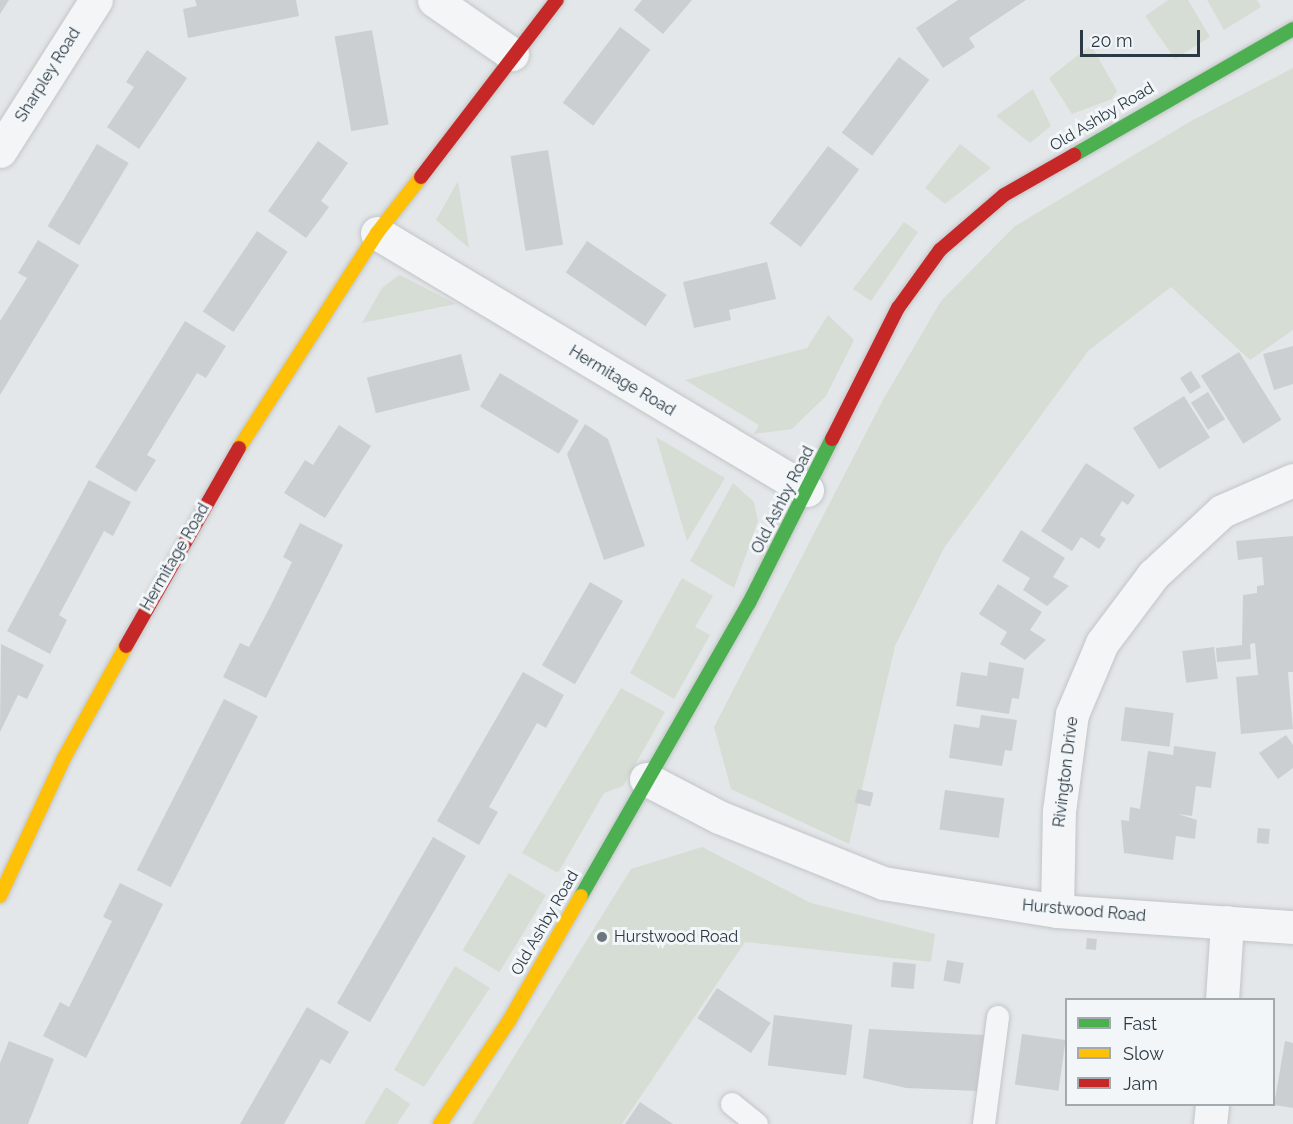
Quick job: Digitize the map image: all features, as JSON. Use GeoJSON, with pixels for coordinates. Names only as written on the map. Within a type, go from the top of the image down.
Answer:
{"type":"FeatureCollection","features":[{"type":"Feature","properties":{"kind":"street","name":"Sharpley Road"},"geometry":{"type":"LineString","coordinates":[[0,151],[96,0]]}},
{"type":"Feature","properties":{"kind":"street"},"geometry":{"type":"LineString","coordinates":[[434,0],[512,54]]}},
{"type":"Feature","properties":{"kind":"street","name":"Hermitage Road"},"geometry":{"type":"LineString","coordinates":[[0,896],[64,758],[182,543],[377,233],[512,54],[557,0]]}},
{"type":"Feature","properties":{"kind":"street","name":"Old Ashby Road"},"geometry":{"type":"LineString","coordinates":[[440,1124],[509,1022],[646,779],[749,603],[898,308],[940,250],[1004,195],[1293,29]]}},
{"type":"Feature","properties":{"kind":"street","name":"Hermitage Road"},"geometry":{"type":"LineString","coordinates":[[377,233],[807,490]]}},
{"type":"Feature","properties":{"kind":"street","name":"Rivington Drive"},"geometry":{"type":"LineString","coordinates":[[1057,911],[1059,811],[1072,714],[1102,643],[1153,574],[1222,511],[1293,480]]}},
{"type":"Feature","properties":{"kind":"street","name":"Hurstwood Road"},"geometry":{"type":"LineString","coordinates":[[646,779],[853,874],[1057,911],[1293,927]]}},
{"type":"Feature","properties":{"kind":"street"},"geometry":{"type":"LineString","coordinates":[[1222,998],[1227,922]]}},
{"type":"Feature","properties":{"kind":"street"},"geometry":{"type":"LineString","coordinates":[[1210,1124],[1212,1106]]}},
{"type":"Feature","properties":{"kind":"lane"},"geometry":{"type":"LineString","coordinates":[[984,1124],[998,1017]]}},
{"type":"Feature","properties":{"kind":"lane"},"geometry":{"type":"LineString","coordinates":[[732,1104],[757,1124]]}},
{"type":"Feature","properties":{"kind":"shaded area"},"geometry":{"type":"Polygon","coordinates":[[[1168,0],[1188,0],[1210,37],[1175,59],[1145,16],[1168,0]]]}},
{"type":"Feature","properties":{"kind":"shaded area"},"geometry":{"type":"Polygon","coordinates":[[[1207,0],[1257,0],[1261,7],[1224,30],[1207,0]]]}},
{"type":"Feature","properties":{"kind":"shaded area"},"geometry":{"type":"Polygon","coordinates":[[[1091,45],[1117,91],[1112,99],[1072,114],[1049,78],[1091,45]]]}},
{"type":"Feature","properties":{"kind":"shaded area"},"geometry":{"type":"Polygon","coordinates":[[[1293,68],[1293,330],[1250,360],[1171,287],[1088,351],[944,548],[895,646],[849,844],[731,789],[714,727],[884,398],[941,301],[1015,226],[1191,121],[1293,68]]]}},
{"type":"Feature","properties":{"kind":"shaded area"},"geometry":{"type":"Polygon","coordinates":[[[1033,89],[1051,126],[1030,143],[996,116],[1033,89]]]}},
{"type":"Feature","properties":{"kind":"shaded area"},"geometry":{"type":"Polygon","coordinates":[[[960,144],[991,168],[945,204],[925,188],[960,144]]]}},
{"type":"Feature","properties":{"kind":"shaded area"},"geometry":{"type":"Polygon","coordinates":[[[458,181],[469,248],[436,220],[458,181]]]}},
{"type":"Feature","properties":{"kind":"shaded area"},"geometry":{"type":"Polygon","coordinates":[[[904,222],[918,232],[871,301],[853,289],[904,222]]]}},
{"type":"Feature","properties":{"kind":"shaded area"},"geometry":{"type":"Polygon","coordinates":[[[399,275],[456,304],[362,323],[382,288],[399,275]]]}},
{"type":"Feature","properties":{"kind":"shaded area"},"geometry":{"type":"Polygon","coordinates":[[[828,315],[854,340],[826,396],[792,429],[754,434],[759,425],[685,380],[807,348],[828,315]]]}},
{"type":"Feature","properties":{"kind":"shaded area"},"geometry":{"type":"Polygon","coordinates":[[[656,437],[725,478],[687,541],[656,437]]]}},
{"type":"Feature","properties":{"kind":"shaded area"},"geometry":{"type":"Polygon","coordinates":[[[733,483],[754,502],[758,521],[734,588],[690,561],[733,483]]]}},
{"type":"Feature","properties":{"kind":"shaded area"},"geometry":{"type":"Polygon","coordinates":[[[682,578],[713,596],[695,627],[710,635],[674,699],[630,673],[682,578]]]}},
{"type":"Feature","properties":{"kind":"shaded area"},"geometry":{"type":"Polygon","coordinates":[[[621,688],[665,712],[623,786],[604,793],[558,873],[522,853],[621,688]]]}},
{"type":"Feature","properties":{"kind":"shaded area"},"geometry":{"type":"Polygon","coordinates":[[[702,847],[811,903],[935,934],[931,962],[745,942],[622,1124],[472,1124],[631,869],[702,847]]]}},
{"type":"Feature","properties":{"kind":"shaded area"},"geometry":{"type":"Polygon","coordinates":[[[509,873],[546,895],[500,972],[463,950],[509,873]]]}},
{"type":"Feature","properties":{"kind":"shaded area"},"geometry":{"type":"Polygon","coordinates":[[[455,966],[490,988],[424,1087],[394,1070],[455,966]]]}},
{"type":"Feature","properties":{"kind":"shaded area"},"geometry":{"type":"Polygon","coordinates":[[[386,1087],[410,1104],[397,1124],[364,1124],[386,1087]]]}},
{"type":"Feature","properties":{"kind":"building"},"geometry":{"type":"Polygon","coordinates":[[[0,0],[9,0],[0,14],[0,0]]]}},
{"type":"Feature","properties":{"kind":"building"},"geometry":{"type":"Polygon","coordinates":[[[195,0],[296,0],[299,16],[188,38],[183,9],[197,6],[195,0]]]}},
{"type":"Feature","properties":{"kind":"building"},"geometry":{"type":"Polygon","coordinates":[[[642,0],[692,0],[663,34],[634,10],[642,0]]]}},
{"type":"Feature","properties":{"kind":"building"},"geometry":{"type":"Polygon","coordinates":[[[958,0],[1026,0],[969,38],[975,47],[943,68],[916,28],[958,0]]]}},
{"type":"Feature","properties":{"kind":"building"},"geometry":{"type":"Polygon","coordinates":[[[620,27],[650,50],[593,126],[563,103],[620,27]]]}},
{"type":"Feature","properties":{"kind":"building"},"geometry":{"type":"Polygon","coordinates":[[[372,30],[389,125],[351,131],[335,37],[372,30]]]}},
{"type":"Feature","properties":{"kind":"building"},"geometry":{"type":"Polygon","coordinates":[[[147,50],[187,78],[139,149],[107,127],[134,87],[126,82],[147,50]]]}},
{"type":"Feature","properties":{"kind":"building"},"geometry":{"type":"Polygon","coordinates":[[[899,57],[929,80],[872,156],[842,133],[899,57]]]}},
{"type":"Feature","properties":{"kind":"building"},"geometry":{"type":"Polygon","coordinates":[[[318,141],[348,163],[321,201],[329,207],[306,238],[268,211],[318,141]]]}},
{"type":"Feature","properties":{"kind":"building"},"geometry":{"type":"Polygon","coordinates":[[[97,144],[129,163],[79,245],[48,226],[97,144]]]}},
{"type":"Feature","properties":{"kind":"building"},"geometry":{"type":"Polygon","coordinates":[[[828,146],[859,169],[801,247],[770,223],[828,146]]]}},
{"type":"Feature","properties":{"kind":"building"},"geometry":{"type":"Polygon","coordinates":[[[548,150],[563,245],[525,251],[510,156],[548,150]]]}},
{"type":"Feature","properties":{"kind":"building"},"geometry":{"type":"Polygon","coordinates":[[[257,231],[288,252],[233,332],[203,311],[257,231]]]}},
{"type":"Feature","properties":{"kind":"building"},"geometry":{"type":"Polygon","coordinates":[[[38,240],[79,265],[0,395],[0,321],[27,278],[18,273],[38,240]]]}},
{"type":"Feature","properties":{"kind":"building"},"geometry":{"type":"Polygon","coordinates":[[[587,241],[667,295],[645,326],[566,273],[587,241]]]}},
{"type":"Feature","properties":{"kind":"building"},"geometry":{"type":"Polygon","coordinates":[[[767,262],[776,299],[729,310],[731,320],[694,328],[683,282],[767,262]]]}},
{"type":"Feature","properties":{"kind":"building"},"geometry":{"type":"Polygon","coordinates":[[[185,321],[226,346],[206,378],[197,373],[147,455],[156,460],[136,492],[95,467],[185,321]]]}},
{"type":"Feature","properties":{"kind":"building"},"geometry":{"type":"Polygon","coordinates":[[[1293,346],[1293,384],[1274,390],[1263,354],[1293,346]]]}},
{"type":"Feature","properties":{"kind":"building"},"geometry":{"type":"Polygon","coordinates":[[[1239,352],[1281,420],[1243,444],[1201,376],[1239,352]]]}},
{"type":"Feature","properties":{"kind":"building"},"geometry":{"type":"Polygon","coordinates":[[[461,354],[470,390],[376,413],[367,377],[461,354]]]}},
{"type":"Feature","properties":{"kind":"building"},"geometry":{"type":"Polygon","coordinates":[[[1191,371],[1201,387],[1190,394],[1180,378],[1191,371]]]}},
{"type":"Feature","properties":{"kind":"building"},"geometry":{"type":"Polygon","coordinates":[[[500,373],[579,420],[559,454],[480,406],[500,373]]]}},
{"type":"Feature","properties":{"kind":"building"},"geometry":{"type":"Polygon","coordinates":[[[1208,392],[1225,419],[1208,430],[1191,403],[1208,392]]]}},
{"type":"Feature","properties":{"kind":"building"},"geometry":{"type":"Polygon","coordinates":[[[1184,396],[1210,438],[1159,469],[1133,428],[1184,396]]]}},
{"type":"Feature","properties":{"kind":"building"},"geometry":{"type":"Polygon","coordinates":[[[585,424],[608,439],[645,546],[604,560],[567,454],[585,424]]]}},
{"type":"Feature","properties":{"kind":"building"},"geometry":{"type":"Polygon","coordinates":[[[339,425],[371,446],[325,518],[284,493],[305,460],[313,465],[339,425]]]}},
{"type":"Feature","properties":{"kind":"building"},"geometry":{"type":"Polygon","coordinates":[[[1086,463],[1135,495],[1128,505],[1122,501],[1100,535],[1106,539],[1099,549],[1081,537],[1072,551],[1041,531],[1086,463]]]}},
{"type":"Feature","properties":{"kind":"building"},"geometry":{"type":"Polygon","coordinates":[[[89,480],[131,502],[113,536],[104,531],[59,615],[67,620],[50,654],[7,631],[89,480]]]}},
{"type":"Feature","properties":{"kind":"building"},"geometry":{"type":"Polygon","coordinates":[[[300,523],[343,545],[266,698],[223,677],[240,643],[249,647],[271,605],[292,562],[283,557],[300,523]]]}},
{"type":"Feature","properties":{"kind":"building"},"geometry":{"type":"Polygon","coordinates":[[[1021,530],[1065,558],[1053,577],[1069,586],[1047,606],[1023,590],[1030,578],[1002,561],[1021,530]]]}},
{"type":"Feature","properties":{"kind":"building"},"geometry":{"type":"Polygon","coordinates":[[[1293,536],[1293,672],[1288,672],[1293,729],[1241,734],[1236,677],[1258,675],[1255,643],[1250,644],[1251,659],[1217,662],[1216,648],[1242,645],[1243,595],[1257,593],[1257,586],[1264,585],[1262,557],[1238,560],[1236,541],[1293,536]]]}},
{"type":"Feature","properties":{"kind":"building"},"geometry":{"type":"Polygon","coordinates":[[[590,582],[623,601],[575,684],[542,665],[590,582]]]}},
{"type":"Feature","properties":{"kind":"building"},"geometry":{"type":"Polygon","coordinates":[[[998,584],[1042,612],[1030,630],[1046,640],[1025,660],[1000,644],[1007,632],[979,614],[998,584]]]}},
{"type":"Feature","properties":{"kind":"building"},"geometry":{"type":"Polygon","coordinates":[[[1,644],[44,665],[27,699],[18,695],[0,732],[1,644]]]}},
{"type":"Feature","properties":{"kind":"building"},"geometry":{"type":"Polygon","coordinates":[[[1214,647],[1218,679],[1186,683],[1182,651],[1214,647]]]}},
{"type":"Feature","properties":{"kind":"building"},"geometry":{"type":"Polygon","coordinates":[[[989,662],[1024,668],[1019,699],[1012,698],[1009,714],[956,706],[961,672],[987,676],[989,662]]]}},
{"type":"Feature","properties":{"kind":"building"},"geometry":{"type":"Polygon","coordinates":[[[523,672],[564,695],[546,728],[537,723],[489,807],[498,812],[479,845],[437,821],[523,672]]]}},
{"type":"Feature","properties":{"kind":"building"},"geometry":{"type":"Polygon","coordinates":[[[224,699],[258,716],[171,887],[137,870],[224,699]]]}},
{"type":"Feature","properties":{"kind":"building"},"geometry":{"type":"Polygon","coordinates":[[[1125,707],[1174,713],[1169,747],[1121,741],[1125,707]]]}},
{"type":"Feature","properties":{"kind":"building"},"geometry":{"type":"Polygon","coordinates":[[[981,715],[1017,720],[1012,751],[1005,750],[1002,766],[949,758],[954,724],[979,728],[981,715]]]}},
{"type":"Feature","properties":{"kind":"building"},"geometry":{"type":"Polygon","coordinates":[[[1286,735],[1293,745],[1293,768],[1278,779],[1259,753],[1286,735]]]}},
{"type":"Feature","properties":{"kind":"building"},"geometry":{"type":"Polygon","coordinates":[[[1174,746],[1216,752],[1211,788],[1196,786],[1192,816],[1178,814],[1197,820],[1195,839],[1176,836],[1173,860],[1124,853],[1121,820],[1129,821],[1130,807],[1140,809],[1148,751],[1173,755],[1174,746]]]}},
{"type":"Feature","properties":{"kind":"building"},"geometry":{"type":"Polygon","coordinates":[[[858,789],[874,793],[870,806],[855,803],[858,789]]]}},
{"type":"Feature","properties":{"kind":"building"},"geometry":{"type":"Polygon","coordinates":[[[945,790],[1004,798],[999,838],[939,830],[945,790]]]}},
{"type":"Feature","properties":{"kind":"building"},"geometry":{"type":"Polygon","coordinates":[[[1258,828],[1270,829],[1269,844],[1257,843],[1258,828]]]}},
{"type":"Feature","properties":{"kind":"building"},"geometry":{"type":"Polygon","coordinates":[[[433,837],[466,856],[370,1022],[337,1003],[433,837]]]}},
{"type":"Feature","properties":{"kind":"building"},"geometry":{"type":"Polygon","coordinates":[[[120,883],[163,904],[86,1058],[43,1036],[60,1002],[69,1007],[112,921],[103,917],[120,883]]]}},
{"type":"Feature","properties":{"kind":"building"},"geometry":{"type":"Polygon","coordinates":[[[1087,938],[1097,939],[1096,950],[1086,949],[1087,938]]]}},
{"type":"Feature","properties":{"kind":"building"},"geometry":{"type":"Polygon","coordinates":[[[947,960],[964,963],[960,984],[943,981],[947,960]]]}},
{"type":"Feature","properties":{"kind":"building"},"geometry":{"type":"Polygon","coordinates":[[[893,962],[916,964],[914,989],[891,987],[893,962]]]}},
{"type":"Feature","properties":{"kind":"building"},"geometry":{"type":"Polygon","coordinates":[[[717,988],[771,1023],[751,1053],[697,1018],[717,988]]]}},
{"type":"Feature","properties":{"kind":"building"},"geometry":{"type":"Polygon","coordinates":[[[307,1007],[349,1032],[330,1064],[321,1059],[284,1124],[240,1124],[307,1007]]]}},
{"type":"Feature","properties":{"kind":"building"},"geometry":{"type":"Polygon","coordinates":[[[774,1015],[852,1025],[846,1075],[768,1066],[774,1015]]]}},
{"type":"Feature","properties":{"kind":"building"},"geometry":{"type":"Polygon","coordinates":[[[869,1029],[984,1035],[977,1091],[906,1088],[863,1078],[869,1029]]]}},
{"type":"Feature","properties":{"kind":"building"},"geometry":{"type":"Polygon","coordinates":[[[1022,1034],[1065,1040],[1058,1091],[1015,1085],[1022,1034]]]}},
{"type":"Feature","properties":{"kind":"building"},"geometry":{"type":"Polygon","coordinates":[[[9,1041],[54,1059],[28,1124],[0,1124],[0,1063],[9,1041]]]}},
{"type":"Feature","properties":{"kind":"building"},"geometry":{"type":"Polygon","coordinates":[[[1285,1041],[1293,1043],[1293,1108],[1275,1105],[1285,1041]]]}},
{"type":"Feature","properties":{"kind":"building"},"geometry":{"type":"Polygon","coordinates":[[[640,1102],[673,1124],[625,1124],[640,1102]]]}},
{"type":"Feature","properties":{"kind":"traffic: fast"},"geometry":{"type":"LineString","coordinates":[[1074,155],[1293,29]]}},
{"type":"Feature","properties":{"kind":"traffic: fast"},"geometry":{"type":"LineString","coordinates":[[581,896],[749,603],[832,439]]}},
{"type":"Feature","properties":{"kind":"traffic: slow"},"geometry":{"type":"LineString","coordinates":[[239,448],[377,233],[421,177]]}},
{"type":"Feature","properties":{"kind":"traffic: slow"},"geometry":{"type":"LineString","coordinates":[[0,896],[64,758],[126,646]]}},
{"type":"Feature","properties":{"kind":"traffic: slow"},"geometry":{"type":"LineString","coordinates":[[440,1124],[509,1021],[581,896]]}},
{"type":"Feature","properties":{"kind":"traffic: jam"},"geometry":{"type":"LineString","coordinates":[[421,177],[557,0]]}},
{"type":"Feature","properties":{"kind":"traffic: jam"},"geometry":{"type":"LineString","coordinates":[[832,439],[898,308],[940,250],[1004,195],[1074,155]]}},
{"type":"Feature","properties":{"kind":"traffic: jam"},"geometry":{"type":"LineString","coordinates":[[126,646],[239,448]]}},
{"type":"Feature","properties":{"kind":"place","name":"Hurstwood Road"},"geometry":{"type":"Point","coordinates":[602,937]}}]}
